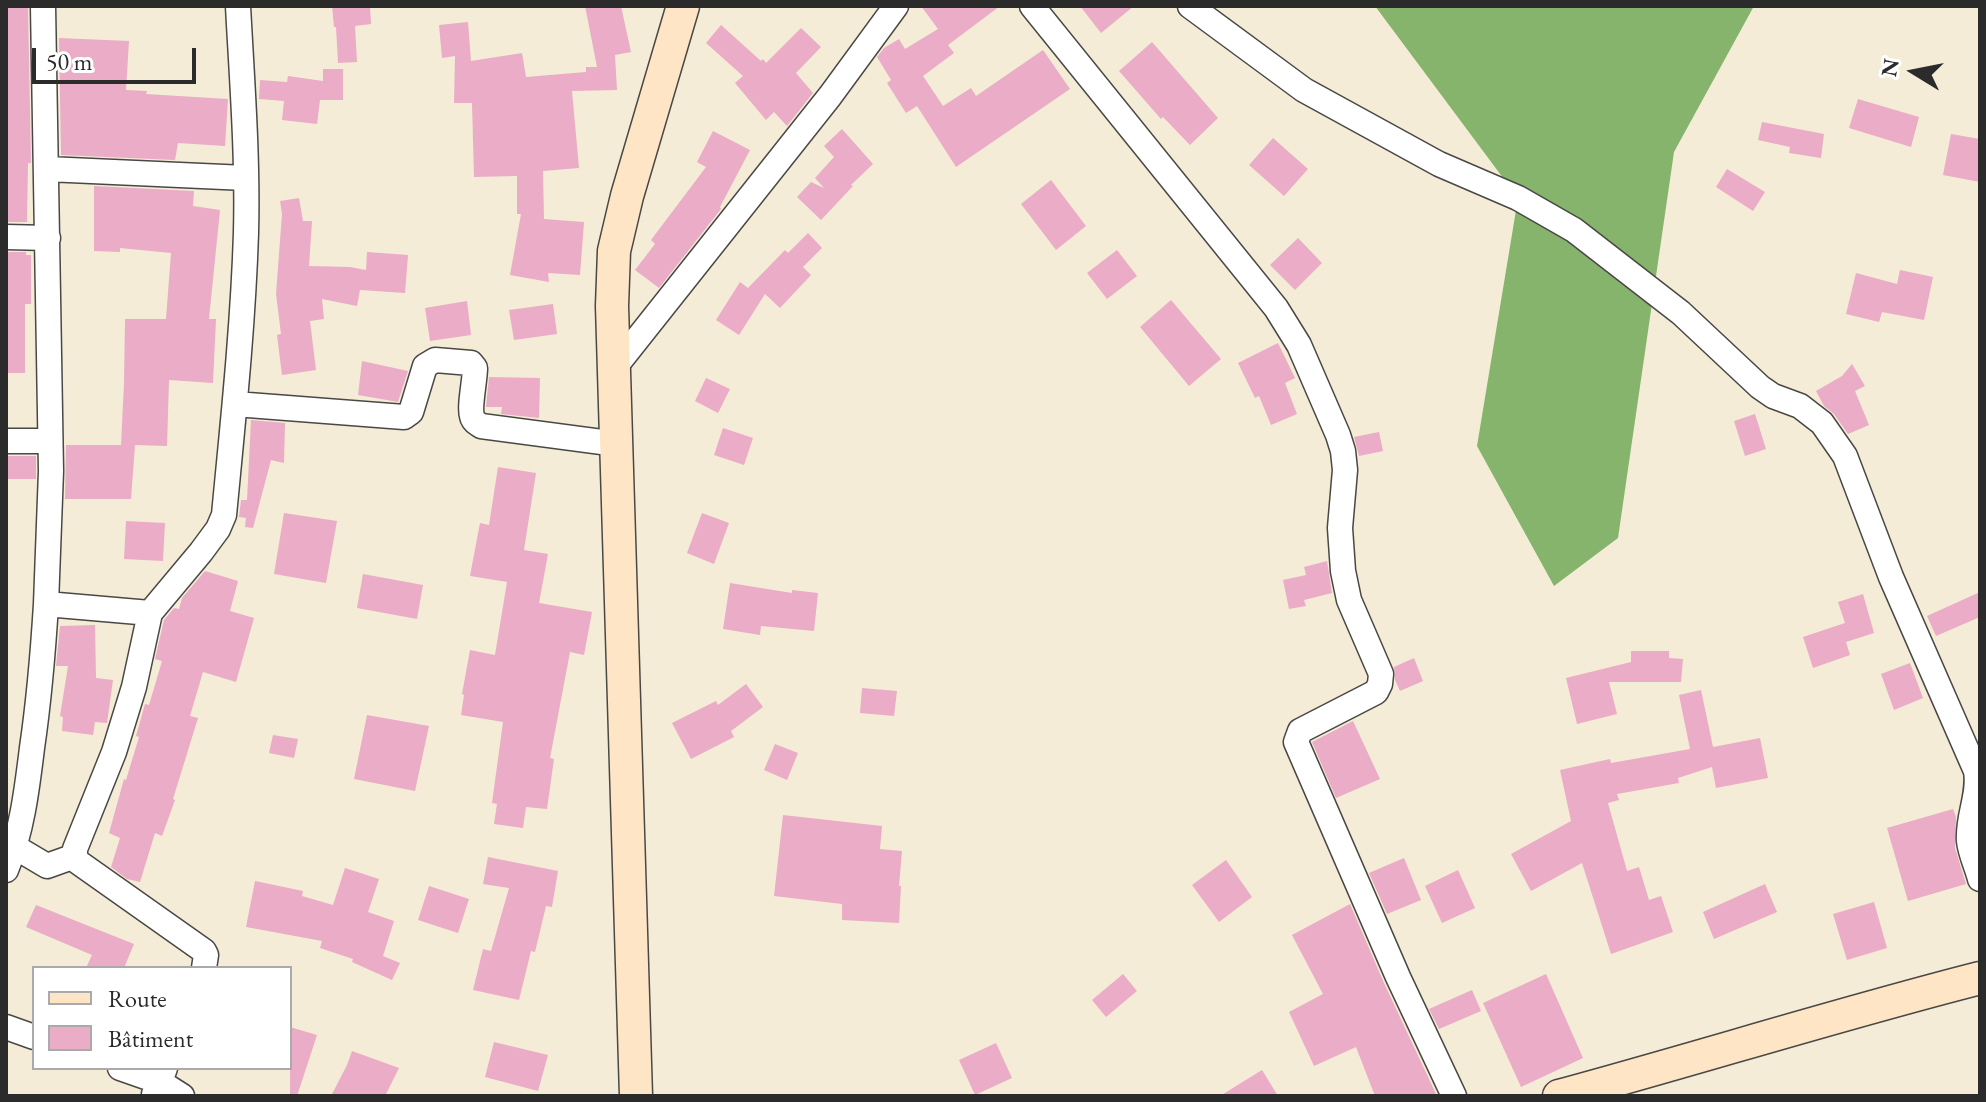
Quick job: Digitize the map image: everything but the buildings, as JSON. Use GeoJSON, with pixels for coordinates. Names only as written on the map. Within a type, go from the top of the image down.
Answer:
{"type":"FeatureCollection","features":[{"type":"Feature","properties":{"kind":"street"},"geometry":{"type":"LineString","coordinates":[[43,6],[50,441],[46,604],[43,668],[28,784],[11,859],[47,866],[75,856]]}},
{"type":"Feature","properties":{"kind":"street"},"geometry":{"type":"LineString","coordinates":[[204,966],[204,951],[78,862],[75,849],[114,752],[134,687],[150,613],[201,552],[222,521],[235,404],[246,233],[238,6]]}},
{"type":"Feature","properties":{"kind":"street"},"geometry":{"type":"LineString","coordinates":[[636,1096],[612,306],[614,251],[683,6]]}},
{"type":"Feature","properties":{"kind":"street"},"geometry":{"type":"LineString","coordinates":[[615,367],[830,96],[896,6]]}},
{"type":"Feature","properties":{"kind":"street"},"geometry":{"type":"LineString","coordinates":[[1032,6],[1276,308],[1299,345],[1338,435],[1345,470],[1340,528],[1343,571],[1349,600],[1381,674],[1380,684],[1376,692],[1300,731],[1296,742],[1404,990],[1454,1096]]}},
{"type":"Feature","properties":{"kind":"street"},"geometry":{"type":"LineString","coordinates":[[1190,6],[1304,90],[1439,164],[1518,198],[1574,230],[1681,313],[1760,387],[1773,396],[1800,406],[1822,423],[1845,456],[1891,577],[1976,771],[1979,784],[1969,841],[1980,879]]}},
{"type":"Feature","properties":{"kind":"street"},"geometry":{"type":"LineString","coordinates":[[47,169],[246,178]]}},
{"type":"Feature","properties":{"kind":"street"},"geometry":{"type":"LineString","coordinates":[[6,237],[48,238]]}},
{"type":"Feature","properties":{"kind":"street"},"geometry":{"type":"LineString","coordinates":[[235,404],[404,417],[411,412],[425,366],[429,362],[471,363],[475,368],[471,415],[481,426],[617,444]]}},
{"type":"Feature","properties":{"kind":"street"},"geometry":{"type":"LineString","coordinates":[[6,441],[50,441]]}},
{"type":"Feature","properties":{"kind":"street"},"geometry":{"type":"LineString","coordinates":[[46,604],[150,613]]}},
{"type":"Feature","properties":{"kind":"street"},"geometry":{"type":"LineString","coordinates":[[1559,1096],[1980,978]]}},
{"type":"Feature","properties":{"kind":"street"},"geometry":{"type":"LineString","coordinates":[[6,1027],[32,1036]]}},
{"type":"Feature","properties":{"kind":"street"},"geometry":{"type":"LineString","coordinates":[[126,1070],[159,1082],[182,1096]]}},
{"type":"Feature","properties":{"kind":"green space"},"geometry":{"type":"Polygon","coordinates":[[[1375,6],[1754,6],[1674,152],[1618,538],[1554,586],[1477,446],[1518,198],[1375,6]]]}}]}
